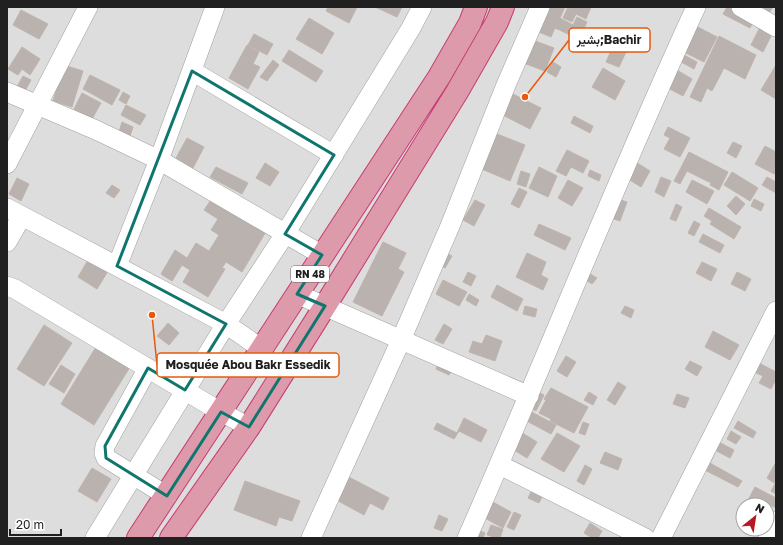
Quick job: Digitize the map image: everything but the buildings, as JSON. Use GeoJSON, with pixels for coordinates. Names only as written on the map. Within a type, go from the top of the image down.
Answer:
{"type":"FeatureCollection","features":[{"type":"Feature","properties":{"kind":"highway","name":"RN 48"},"geometry":{"type":"LineString","coordinates":[[138,538],[167,496],[440,76],[470,23],[476,7]]}},
{"type":"Feature","properties":{"kind":"highway","name":"RN 48"},"geometry":{"type":"LineString","coordinates":[[170,538],[249,427],[325,306],[457,92],[497,22],[503,7]]}},
{"type":"Feature","properties":{"kind":"street"},"geometry":{"type":"LineString","coordinates":[[7,164],[88,7]]}},
{"type":"Feature","properties":{"kind":"street"},"geometry":{"type":"LineString","coordinates":[[117,266],[159,160],[216,7]]}},
{"type":"Feature","properties":{"kind":"street"},"geometry":{"type":"LineString","coordinates":[[95,538],[226,324],[285,234],[411,28],[422,7]]}},
{"type":"Feature","properties":{"kind":"street"},"geometry":{"type":"LineString","coordinates":[[311,538],[401,340],[450,226],[506,85],[540,7]]}},
{"type":"Feature","properties":{"kind":"street"},"geometry":{"type":"LineString","coordinates":[[467,538],[500,465],[664,75],[696,7]]}},
{"type":"Feature","properties":{"kind":"street"},"geometry":{"type":"LineString","coordinates":[[741,7],[776,27]]}},
{"type":"Feature","properties":{"kind":"street"},"geometry":{"type":"LineString","coordinates":[[192,71],[334,154]]}},
{"type":"Feature","properties":{"kind":"street"},"geometry":{"type":"LineString","coordinates":[[7,92],[37,104],[159,160],[322,256]]}},
{"type":"Feature","properties":{"kind":"street"},"geometry":{"type":"LineString","coordinates":[[7,242],[14,212],[226,324],[262,349]]}},
{"type":"Feature","properties":{"kind":"street"},"geometry":{"type":"LineString","coordinates":[[7,286],[249,427]]}},
{"type":"Feature","properties":{"kind":"street"},"geometry":{"type":"LineString","coordinates":[[297,294],[529,396]]}},
{"type":"Feature","properties":{"kind":"street"},"geometry":{"type":"LineString","coordinates":[[661,538],[776,311]]}},
{"type":"Feature","properties":{"kind":"street"},"geometry":{"type":"LineString","coordinates":[[148,368],[105,446],[104,453],[106,458],[167,496]]}},
{"type":"Feature","properties":{"kind":"street"},"geometry":{"type":"LineString","coordinates":[[500,465],[645,538]]}},
{"type":"Feature","properties":{"kind":"street"},"geometry":{"type":"LineString","coordinates":[[768,538],[776,521]]}},
{"type":"Feature","properties":{"kind":"highlighted area"},"geometry":{"type":"Polygon","coordinates":[[[192,71],[334,155],[285,234],[322,255],[297,294],[325,306],[249,427],[221,412],[167,496],[106,458],[105,446],[148,368],[185,390],[226,324],[117,266],[192,71]]]}},
{"type":"Feature","properties":{"kind":"shaded area"},"geometry":{"type":"Polygon","coordinates":[[[7,7],[776,7],[776,538],[7,538],[7,7]]]}},
{"type":"Feature","properties":{"kind":"place","name":"بشير;Bachir"},"geometry":{"type":"Point","coordinates":[525,97]}},
{"type":"Feature","properties":{"kind":"place","name":"Mosquée Abou Bakr Essedik"},"geometry":{"type":"Point","coordinates":[152,315]}}]}
